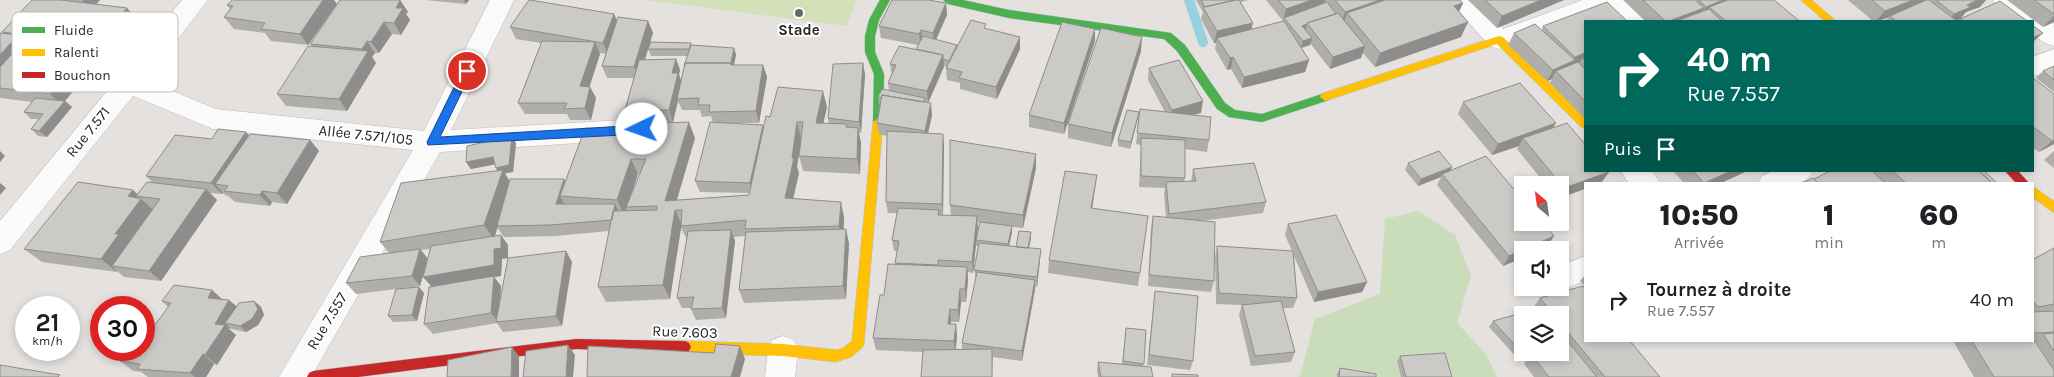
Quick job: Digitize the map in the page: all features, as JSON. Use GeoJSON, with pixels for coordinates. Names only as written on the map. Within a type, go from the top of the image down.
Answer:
{"type":"FeatureCollection","features":[{"type":"Feature","properties":{"kind":"street","name":"Rue 7.571"},"geometry":{"type":"LineString","coordinates":[[178,22],[196,0]]}},
{"type":"Feature","properties":{"kind":"street","name":"Rue 7.557"},"geometry":{"type":"LineString","coordinates":[[294,377],[432,142],[502,0]]}},
{"type":"Feature","properties":{"kind":"street","name":"Rue 7.603"},"geometry":{"type":"LineString","coordinates":[[313,377],[576,344],[782,364],[847,353],[858,344],[878,120],[879,74],[870,52],[870,36],[874,20],[885,0]]}},
{"type":"Feature","properties":{"kind":"street"},"geometry":{"type":"LineString","coordinates":[[948,0],[1009,14],[1167,36],[1181,48],[1221,106],[1233,114],[1262,118],[1499,40],[1610,0]]}},
{"type":"Feature","properties":{"kind":"street"},"geometry":{"type":"LineString","coordinates":[[1460,0],[1584,123]]}},
{"type":"Feature","properties":{"kind":"street"},"geometry":{"type":"LineString","coordinates":[[1617,0],[1637,20]]}},
{"type":"Feature","properties":{"kind":"street"},"geometry":{"type":"LineString","coordinates":[[1806,0],[1831,20]]}},
{"type":"Feature","properties":{"kind":"street"},"geometry":{"type":"LineString","coordinates":[[2005,0],[2031,20]]}},
{"type":"Feature","properties":{"kind":"street"},"geometry":{"type":"LineString","coordinates":[[2034,22],[2054,37]]}},
{"type":"Feature","properties":{"kind":"street"},"geometry":{"type":"LineString","coordinates":[[2034,67],[2054,58]]}},
{"type":"Feature","properties":{"kind":"street","name":"Rue 7.571"},"geometry":{"type":"LineString","coordinates":[[0,242],[121,92]]}},
{"type":"Feature","properties":{"kind":"street","name":"Allée 7.571/105"},"geometry":{"type":"LineString","coordinates":[[149,92],[213,119],[432,142],[642,129]]}},
{"type":"Feature","properties":{"kind":"street"},"geometry":{"type":"LineString","coordinates":[[1635,172],[1645,182]]}},
{"type":"Feature","properties":{"kind":"street"},"geometry":{"type":"LineString","coordinates":[[2011,172],[2023,182]]}},
{"type":"Feature","properties":{"kind":"street"},"geometry":{"type":"LineString","coordinates":[[2034,192],[2054,208]]}},
{"type":"Feature","properties":{"kind":"green space","name":"Stade"},"geometry":{"type":"Polygon","coordinates":[[[646,0],[857,0],[847,26],[646,0]]]}},
{"type":"Feature","properties":{"kind":"green space"},"geometry":{"type":"Polygon","coordinates":[[[1418,211],[1455,235],[1471,276],[1457,323],[1486,354],[1497,377],[1298,377],[1300,376],[1315,319],[1380,294],[1385,219],[1418,211]]]}},
{"type":"Feature","properties":{"kind":"building"},"geometry":{"type":"Polygon","coordinates":[[[32,0],[61,0],[127,8],[124,12],[21,12],[32,0]]]}},
{"type":"Feature","properties":{"kind":"building"},"geometry":{"type":"Polygon","coordinates":[[[232,0],[323,0],[300,34],[261,29],[265,23],[224,17],[233,6],[227,5],[232,0]]]}},
{"type":"Feature","properties":{"kind":"building"},"geometry":{"type":"Polygon","coordinates":[[[340,0],[400,0],[396,8],[403,8],[394,23],[384,22],[371,42],[367,41],[362,49],[310,44],[340,0]]]}},
{"type":"Feature","properties":{"kind":"building"},"geometry":{"type":"Polygon","coordinates":[[[529,0],[614,14],[603,43],[510,27],[529,0]]]}},
{"type":"Feature","properties":{"kind":"building"},"geometry":{"type":"Polygon","coordinates":[[[892,0],[929,0],[946,3],[933,33],[921,30],[919,34],[879,26],[892,0]]]}},
{"type":"Feature","properties":{"kind":"building"},"geometry":{"type":"Polygon","coordinates":[[[1201,0],[1235,0],[1205,7],[1201,0]]]}},
{"type":"Feature","properties":{"kind":"building"},"geometry":{"type":"Polygon","coordinates":[[[1239,0],[1253,23],[1217,31],[1203,7],[1239,0]]]}},
{"type":"Feature","properties":{"kind":"building"},"geometry":{"type":"Polygon","coordinates":[[[1278,0],[1312,0],[1286,9],[1278,0]]]}},
{"type":"Feature","properties":{"kind":"building"},"geometry":{"type":"Polygon","coordinates":[[[1335,0],[1380,0],[1345,12],[1335,0]]]}},
{"type":"Feature","properties":{"kind":"building"},"geometry":{"type":"Polygon","coordinates":[[[1385,0],[1460,0],[1463,3],[1454,6],[1468,22],[1380,53],[1347,13],[1385,0]]]}},
{"type":"Feature","properties":{"kind":"building"},"geometry":{"type":"Polygon","coordinates":[[[1485,0],[1541,0],[1502,16],[1485,0]]]}},
{"type":"Feature","properties":{"kind":"building"},"geometry":{"type":"Polygon","coordinates":[[[1643,0],[1695,0],[1704,8],[1672,20],[1664,20],[1643,0]]]}},
{"type":"Feature","properties":{"kind":"building"},"geometry":{"type":"Polygon","coordinates":[[[1699,0],[1723,0],[1706,7],[1699,0]]]}},
{"type":"Feature","properties":{"kind":"building"},"geometry":{"type":"Polygon","coordinates":[[[1728,0],[1774,0],[1798,20],[1725,20],[1709,7],[1728,0]]]}},
{"type":"Feature","properties":{"kind":"building"},"geometry":{"type":"Polygon","coordinates":[[[1872,0],[1913,0],[1885,11],[1872,0]]]}},
{"type":"Feature","properties":{"kind":"building"},"geometry":{"type":"Polygon","coordinates":[[[1929,0],[1956,20],[1895,20],[1890,16],[1929,0]]]}},
{"type":"Feature","properties":{"kind":"building"},"geometry":{"type":"Polygon","coordinates":[[[1936,0],[1978,0],[1967,5],[1971,7],[1954,14],[1936,0]]]}},
{"type":"Feature","properties":{"kind":"building"},"geometry":{"type":"Polygon","coordinates":[[[2034,0],[2054,0],[2054,14],[2034,0]]]}},
{"type":"Feature","properties":{"kind":"building"},"geometry":{"type":"Polygon","coordinates":[[[2000,1],[2026,20],[1962,20],[1960,19],[2000,1]]]}},
{"type":"Feature","properties":{"kind":"building"},"geometry":{"type":"Polygon","coordinates":[[[1327,2],[1336,14],[1302,26],[1312,38],[1303,41],[1284,18],[1327,2]]]}},
{"type":"Feature","properties":{"kind":"building"},"geometry":{"type":"Polygon","coordinates":[[[1607,2],[1626,20],[1584,20],[1584,53],[1575,57],[1543,26],[1607,2]]]}},
{"type":"Feature","properties":{"kind":"building"},"geometry":{"type":"Polygon","coordinates":[[[1709,9],[1721,20],[1679,20],[1709,9]]]}},
{"type":"Feature","properties":{"kind":"building"},"geometry":{"type":"Polygon","coordinates":[[[1338,13],[1365,46],[1333,57],[1307,23],[1338,13]]]}},
{"type":"Feature","properties":{"kind":"building"},"geometry":{"type":"Polygon","coordinates":[[[618,17],[648,21],[634,67],[602,66],[618,17]]]}},
{"type":"Feature","properties":{"kind":"building"},"geometry":{"type":"Polygon","coordinates":[[[971,20],[986,24],[984,28],[1020,37],[996,87],[959,78],[962,72],[946,68],[971,20]]]}},
{"type":"Feature","properties":{"kind":"building"},"geometry":{"type":"Polygon","coordinates":[[[12,21],[12,33],[2,32],[12,21]]]}},
{"type":"Feature","properties":{"kind":"building"},"geometry":{"type":"Polygon","coordinates":[[[1284,21],[1309,60],[1244,77],[1233,57],[1230,58],[1217,38],[1284,21]]]}},
{"type":"Feature","properties":{"kind":"building"},"geometry":{"type":"Polygon","coordinates":[[[1062,22],[1095,29],[1064,123],[1029,115],[1062,22]]]}},
{"type":"Feature","properties":{"kind":"building"},"geometry":{"type":"Polygon","coordinates":[[[1535,24],[1575,60],[1553,70],[1514,33],[1535,24]]]}},
{"type":"Feature","properties":{"kind":"building"},"geometry":{"type":"Polygon","coordinates":[[[2034,26],[2043,33],[2034,37],[2034,26]]]}},
{"type":"Feature","properties":{"kind":"building"},"geometry":{"type":"Polygon","coordinates":[[[1101,28],[1142,37],[1112,133],[1068,124],[1101,28]]]}},
{"type":"Feature","properties":{"kind":"building"},"geometry":{"type":"Polygon","coordinates":[[[0,33],[12,34],[12,42],[0,55],[0,33]]]}},
{"type":"Feature","properties":{"kind":"building"},"geometry":{"type":"Polygon","coordinates":[[[923,36],[957,45],[949,61],[943,59],[943,55],[916,49],[923,36]]]}},
{"type":"Feature","properties":{"kind":"building"},"geometry":{"type":"Polygon","coordinates":[[[542,41],[595,42],[580,86],[590,87],[585,108],[564,109],[567,103],[518,103],[542,41]]]}},
{"type":"Feature","properties":{"kind":"building"},"geometry":{"type":"Polygon","coordinates":[[[651,42],[691,43],[689,49],[648,49],[651,42]]]}},
{"type":"Feature","properties":{"kind":"building"},"geometry":{"type":"Polygon","coordinates":[[[691,45],[734,48],[731,63],[685,63],[691,45]]]}},
{"type":"Feature","properties":{"kind":"building"},"geometry":{"type":"Polygon","coordinates":[[[308,46],[368,51],[339,99],[277,94],[308,46]]]}},
{"type":"Feature","properties":{"kind":"building"},"geometry":{"type":"Polygon","coordinates":[[[899,46],[943,55],[927,91],[888,83],[896,65],[890,64],[899,46]]]}},
{"type":"Feature","properties":{"kind":"building"},"geometry":{"type":"Polygon","coordinates":[[[12,54],[12,89],[0,88],[0,67],[12,54]]]}},
{"type":"Feature","properties":{"kind":"building"},"geometry":{"type":"Polygon","coordinates":[[[676,59],[672,73],[678,73],[669,110],[625,110],[639,60],[676,59]]]}},
{"type":"Feature","properties":{"kind":"building"},"geometry":{"type":"Polygon","coordinates":[[[1179,60],[1203,101],[1172,110],[1149,68],[1179,60]]]}},
{"type":"Feature","properties":{"kind":"building"},"geometry":{"type":"Polygon","coordinates":[[[1578,62],[1584,68],[1584,100],[1556,71],[1578,62]]]}},
{"type":"Feature","properties":{"kind":"building"},"geometry":{"type":"Polygon","coordinates":[[[685,63],[763,65],[756,111],[709,112],[710,105],[698,105],[699,98],[677,99],[685,63]]]}},
{"type":"Feature","properties":{"kind":"building"},"geometry":{"type":"Polygon","coordinates":[[[863,63],[859,122],[828,118],[833,64],[863,63]]]}},
{"type":"Feature","properties":{"kind":"building"},"geometry":{"type":"Polygon","coordinates":[[[2054,66],[2054,80],[2043,71],[2054,66]]]}},
{"type":"Feature","properties":{"kind":"building"},"geometry":{"type":"Polygon","coordinates":[[[2034,79],[2054,94],[2054,140],[2052,141],[2034,128],[2034,79]]]}},
{"type":"Feature","properties":{"kind":"building"},"geometry":{"type":"Polygon","coordinates":[[[1520,83],[1556,123],[1498,144],[1463,102],[1520,83]]]}},
{"type":"Feature","properties":{"kind":"building"},"geometry":{"type":"Polygon","coordinates":[[[778,87],[823,91],[816,123],[847,124],[846,127],[858,128],[857,159],[799,156],[803,122],[797,122],[792,158],[794,158],[785,198],[841,202],[839,226],[745,229],[746,220],[681,226],[682,210],[675,210],[663,285],[598,287],[613,211],[657,210],[657,206],[626,207],[646,159],[631,159],[617,200],[560,196],[585,128],[656,133],[660,123],[689,122],[665,201],[749,195],[766,116],[770,117],[778,87]]]}},
{"type":"Feature","properties":{"kind":"building"},"geometry":{"type":"Polygon","coordinates":[[[882,89],[925,98],[923,102],[882,95],[881,98],[878,97],[882,89]]]}},
{"type":"Feature","properties":{"kind":"building"},"geometry":{"type":"Polygon","coordinates":[[[33,92],[52,92],[50,94],[33,92]]]}},
{"type":"Feature","properties":{"kind":"building"},"geometry":{"type":"Polygon","coordinates":[[[882,95],[931,103],[925,131],[877,123],[882,95]]]}},
{"type":"Feature","properties":{"kind":"building"},"geometry":{"type":"Polygon","coordinates":[[[35,98],[65,101],[39,131],[31,129],[43,114],[24,112],[35,98]]]}},
{"type":"Feature","properties":{"kind":"building"},"geometry":{"type":"Polygon","coordinates":[[[1140,109],[1211,117],[1209,140],[1137,133],[1140,109]]]}},
{"type":"Feature","properties":{"kind":"building"},"geometry":{"type":"Polygon","coordinates":[[[1127,110],[1139,112],[1131,142],[1118,140],[1127,110]]]}},
{"type":"Feature","properties":{"kind":"building"},"geometry":{"type":"Polygon","coordinates":[[[710,122],[763,125],[750,183],[695,181],[710,122]]]}},
{"type":"Feature","properties":{"kind":"building"},"geometry":{"type":"Polygon","coordinates":[[[1567,123],[1584,143],[1584,172],[1609,172],[1569,186],[1569,176],[1554,176],[1523,138],[1567,123]]]}},
{"type":"Feature","properties":{"kind":"building"},"geometry":{"type":"Polygon","coordinates":[[[218,129],[246,132],[211,183],[146,176],[175,135],[212,139],[218,129]]]}},
{"type":"Feature","properties":{"kind":"building"},"geometry":{"type":"Polygon","coordinates":[[[887,131],[943,134],[942,204],[886,202],[887,131]]]}},
{"type":"Feature","properties":{"kind":"building"},"geometry":{"type":"Polygon","coordinates":[[[250,134],[310,140],[277,193],[262,191],[260,195],[224,191],[228,186],[215,184],[250,134]]]}},
{"type":"Feature","properties":{"kind":"building"},"geometry":{"type":"Polygon","coordinates":[[[512,136],[509,165],[496,168],[493,157],[466,162],[467,146],[512,136]]]}},
{"type":"Feature","properties":{"kind":"building"},"geometry":{"type":"Polygon","coordinates":[[[1141,138],[1185,140],[1185,178],[1141,176],[1141,138]]]}},
{"type":"Feature","properties":{"kind":"building"},"geometry":{"type":"Polygon","coordinates":[[[950,140],[1036,154],[1023,215],[950,205],[950,140]]]}},
{"type":"Feature","properties":{"kind":"building"},"geometry":{"type":"Polygon","coordinates":[[[1439,151],[1452,167],[1421,179],[1408,163],[1439,151]]]}},
{"type":"Feature","properties":{"kind":"building"},"geometry":{"type":"Polygon","coordinates":[[[1486,156],[1514,189],[1514,231],[1550,231],[1554,236],[1543,241],[1514,241],[1514,254],[1509,256],[1442,174],[1486,156]]]}},
{"type":"Feature","properties":{"kind":"building"},"geometry":{"type":"Polygon","coordinates":[[[1254,163],[1266,202],[1169,214],[1166,182],[1196,181],[1193,169],[1254,163]]]}},
{"type":"Feature","properties":{"kind":"building"},"geometry":{"type":"Polygon","coordinates":[[[503,170],[484,225],[380,242],[401,183],[503,170]]]}},
{"type":"Feature","properties":{"kind":"building"},"geometry":{"type":"Polygon","coordinates":[[[1065,171],[1097,175],[1091,208],[1148,216],[1140,273],[1049,260],[1065,171]]]}},
{"type":"Feature","properties":{"kind":"building"},"geometry":{"type":"Polygon","coordinates":[[[1694,172],[1729,172],[1706,182],[1703,182],[1694,172]]]}},
{"type":"Feature","properties":{"kind":"building"},"geometry":{"type":"Polygon","coordinates":[[[1828,172],[1873,172],[1884,182],[1817,182],[1814,179],[1828,172]]]}},
{"type":"Feature","properties":{"kind":"building"},"geometry":{"type":"Polygon","coordinates":[[[1894,172],[1980,172],[1991,182],[1905,182],[1894,172]]]}},
{"type":"Feature","properties":{"kind":"building"},"geometry":{"type":"Polygon","coordinates":[[[1980,172],[1985,172],[1996,182],[1991,182],[1980,172]]]}},
{"type":"Feature","properties":{"kind":"building"},"geometry":{"type":"Polygon","coordinates":[[[1813,178],[1817,182],[1804,182],[1813,178]]]}},
{"type":"Feature","properties":{"kind":"building"},"geometry":{"type":"Polygon","coordinates":[[[510,179],[564,179],[556,204],[615,204],[612,220],[550,225],[497,226],[510,179]]]}},
{"type":"Feature","properties":{"kind":"building"},"geometry":{"type":"Polygon","coordinates":[[[78,182],[133,190],[128,196],[141,199],[115,234],[119,234],[101,259],[24,249],[78,182]]]}},
{"type":"Feature","properties":{"kind":"building"},"geometry":{"type":"Polygon","coordinates":[[[147,182],[206,189],[149,271],[112,266],[160,199],[136,196],[147,182]]]}},
{"type":"Feature","properties":{"kind":"building"},"geometry":{"type":"Polygon","coordinates":[[[898,208],[939,210],[938,215],[977,216],[972,262],[938,260],[938,265],[895,263],[899,241],[892,240],[898,208]]]}},
{"type":"Feature","properties":{"kind":"building"},"geometry":{"type":"Polygon","coordinates":[[[1336,215],[1367,282],[1318,292],[1288,224],[1336,215]]]}},
{"type":"Feature","properties":{"kind":"building"},"geometry":{"type":"Polygon","coordinates":[[[1153,216],[1215,222],[1214,281],[1149,275],[1153,216]]]}},
{"type":"Feature","properties":{"kind":"building"},"geometry":{"type":"Polygon","coordinates":[[[980,222],[1012,226],[1008,244],[976,240],[980,222]]]}},
{"type":"Feature","properties":{"kind":"building"},"geometry":{"type":"Polygon","coordinates":[[[846,229],[843,286],[739,290],[746,232],[846,229]]]}},
{"type":"Feature","properties":{"kind":"building"},"geometry":{"type":"Polygon","coordinates":[[[731,230],[722,308],[691,309],[694,297],[677,298],[688,231],[731,230]]]}},
{"type":"Feature","properties":{"kind":"building"},"geometry":{"type":"Polygon","coordinates":[[[1019,231],[1031,232],[1028,248],[1016,247],[1019,231]]]}},
{"type":"Feature","properties":{"kind":"building"},"geometry":{"type":"Polygon","coordinates":[[[501,235],[501,248],[494,249],[494,265],[423,277],[431,246],[501,235]]]}},
{"type":"Feature","properties":{"kind":"building"},"geometry":{"type":"Polygon","coordinates":[[[979,243],[1041,249],[1037,277],[974,270],[979,243]]]}},
{"type":"Feature","properties":{"kind":"building"},"geometry":{"type":"Polygon","coordinates":[[[1217,246],[1293,251],[1297,298],[1219,293],[1217,246]]]}},
{"type":"Feature","properties":{"kind":"building"},"geometry":{"type":"Polygon","coordinates":[[[2054,248],[2054,304],[2038,307],[2034,302],[2034,259],[2054,248]]]}},
{"type":"Feature","properties":{"kind":"building"},"geometry":{"type":"Polygon","coordinates":[[[420,249],[412,276],[346,283],[360,257],[420,249]]]}},
{"type":"Feature","properties":{"kind":"building"},"geometry":{"type":"Polygon","coordinates":[[[566,251],[556,316],[496,322],[508,258],[566,251]]]}},
{"type":"Feature","properties":{"kind":"building"},"geometry":{"type":"Polygon","coordinates":[[[888,264],[967,267],[965,289],[960,289],[958,310],[950,309],[948,324],[956,324],[954,341],[873,338],[880,295],[884,295],[888,264]]]}},
{"type":"Feature","properties":{"kind":"building"},"geometry":{"type":"Polygon","coordinates":[[[977,272],[1035,280],[1022,351],[962,343],[977,272]]]}},
{"type":"Feature","properties":{"kind":"building"},"geometry":{"type":"Polygon","coordinates":[[[494,276],[491,313],[424,324],[429,287],[494,276]]]}},
{"type":"Feature","properties":{"kind":"building"},"geometry":{"type":"Polygon","coordinates":[[[174,285],[212,290],[208,298],[229,300],[215,324],[225,325],[205,355],[203,354],[190,373],[137,369],[140,364],[120,361],[155,361],[155,325],[171,303],[162,301],[174,285]]]}},
{"type":"Feature","properties":{"kind":"building"},"geometry":{"type":"Polygon","coordinates":[[[1583,286],[1584,342],[1631,342],[1660,377],[1605,377],[1569,334],[1569,306],[1547,306],[1540,298],[1547,296],[1569,296],[1569,290],[1583,286]]]}},
{"type":"Feature","properties":{"kind":"building"},"geometry":{"type":"Polygon","coordinates":[[[419,287],[412,315],[388,316],[396,289],[419,287]]]}},
{"type":"Feature","properties":{"kind":"building"},"geometry":{"type":"Polygon","coordinates":[[[1155,291],[1198,296],[1193,361],[1149,355],[1155,291]]]}},
{"type":"Feature","properties":{"kind":"building"},"geometry":{"type":"Polygon","coordinates":[[[254,301],[258,309],[252,319],[240,326],[225,323],[239,303],[254,301]]]}},
{"type":"Feature","properties":{"kind":"building"},"geometry":{"type":"Polygon","coordinates":[[[1281,301],[1295,352],[1255,356],[1242,305],[1281,301]]]}},
{"type":"Feature","properties":{"kind":"building"},"geometry":{"type":"Polygon","coordinates":[[[2054,311],[2054,332],[2034,333],[2034,312],[2054,311]]]}},
{"type":"Feature","properties":{"kind":"building"},"geometry":{"type":"Polygon","coordinates":[[[1514,315],[1514,344],[1493,321],[1514,315]]]}},
{"type":"Feature","properties":{"kind":"building"},"geometry":{"type":"Polygon","coordinates":[[[1126,328],[1146,330],[1144,364],[1123,361],[1126,328]]]}},
{"type":"Feature","properties":{"kind":"building"},"geometry":{"type":"Polygon","coordinates":[[[2054,333],[2054,351],[2043,334],[2054,333]]]}},
{"type":"Feature","properties":{"kind":"building"},"geometry":{"type":"Polygon","coordinates":[[[2034,340],[2054,370],[2054,377],[1994,377],[1973,342],[2034,342],[2034,340]]]}},
{"type":"Feature","properties":{"kind":"building"},"geometry":{"type":"Polygon","coordinates":[[[1569,343],[1597,377],[1549,377],[1536,361],[1569,361],[1569,343]]]}},
{"type":"Feature","properties":{"kind":"building"},"geometry":{"type":"Polygon","coordinates":[[[716,344],[740,346],[731,377],[587,377],[588,346],[714,353],[716,344]]]}},
{"type":"Feature","properties":{"kind":"building"},"geometry":{"type":"Polygon","coordinates":[[[568,345],[566,377],[523,377],[526,351],[568,345]]]}},
{"type":"Feature","properties":{"kind":"building"},"geometry":{"type":"Polygon","coordinates":[[[512,347],[511,377],[447,377],[448,360],[512,347]]]}},
{"type":"Feature","properties":{"kind":"building"},"geometry":{"type":"Polygon","coordinates":[[[992,349],[992,377],[921,377],[923,350],[992,349]]]}},
{"type":"Feature","properties":{"kind":"building"},"geometry":{"type":"Polygon","coordinates":[[[1445,353],[1452,377],[1406,377],[1400,356],[1445,353]]]}},
{"type":"Feature","properties":{"kind":"building"},"geometry":{"type":"Polygon","coordinates":[[[1098,362],[1151,367],[1153,377],[1101,377],[1098,362]]]}},
{"type":"Feature","properties":{"kind":"building"},"geometry":{"type":"Polygon","coordinates":[[[0,365],[60,375],[58,377],[0,377],[0,365]]]}},
{"type":"Feature","properties":{"kind":"building"},"geometry":{"type":"Polygon","coordinates":[[[1340,368],[1376,374],[1376,377],[1339,377],[1340,368]]]}},
{"type":"Feature","properties":{"kind":"building"},"geometry":{"type":"Polygon","coordinates":[[[1172,374],[1198,375],[1198,377],[1172,377],[1172,374]]]}},
{"type":"Feature","properties":{"kind":"waterway"},"geometry":{"type":"LineString","coordinates":[[1189,0],[1203,42]]}},
{"type":"Feature","properties":{"kind":"traffic: fast"},"geometry":{"type":"LineString","coordinates":[[878,122],[879,74],[870,52],[870,36],[874,20],[885,0]]}},
{"type":"Feature","properties":{"kind":"traffic: fast"},"geometry":{"type":"LineString","coordinates":[[948,0],[1009,14],[1167,36],[1181,48],[1221,106],[1233,114],[1262,118],[1325,97]]}},
{"type":"Feature","properties":{"kind":"traffic: slow"},"geometry":{"type":"LineString","coordinates":[[1806,0],[1830,20]]}},
{"type":"Feature","properties":{"kind":"traffic: slow"},"geometry":{"type":"LineString","coordinates":[[1325,97],[1499,40],[1584,123]]}},
{"type":"Feature","properties":{"kind":"traffic: slow"},"geometry":{"type":"LineString","coordinates":[[685,347],[783,350],[836,356],[847,353],[858,344],[878,122]]}},
{"type":"Feature","properties":{"kind":"traffic: slow"},"geometry":{"type":"LineString","coordinates":[[2034,192],[2054,208]]}},
{"type":"Feature","properties":{"kind":"traffic: jam"},"geometry":{"type":"LineString","coordinates":[[2011,172],[2023,182]]}},
{"type":"Feature","properties":{"kind":"traffic: jam"},"geometry":{"type":"LineString","coordinates":[[313,377],[576,344],[685,347]]}},
{"type":"Feature","properties":{"kind":"place","name":"Stade"},"geometry":{"type":"Point","coordinates":[799,13]}},
{"type":"Feature","properties":{"kind":"route"},"geometry":{"type":"LineString","coordinates":[[467,71],[432,142],[642,129]]}}]}
